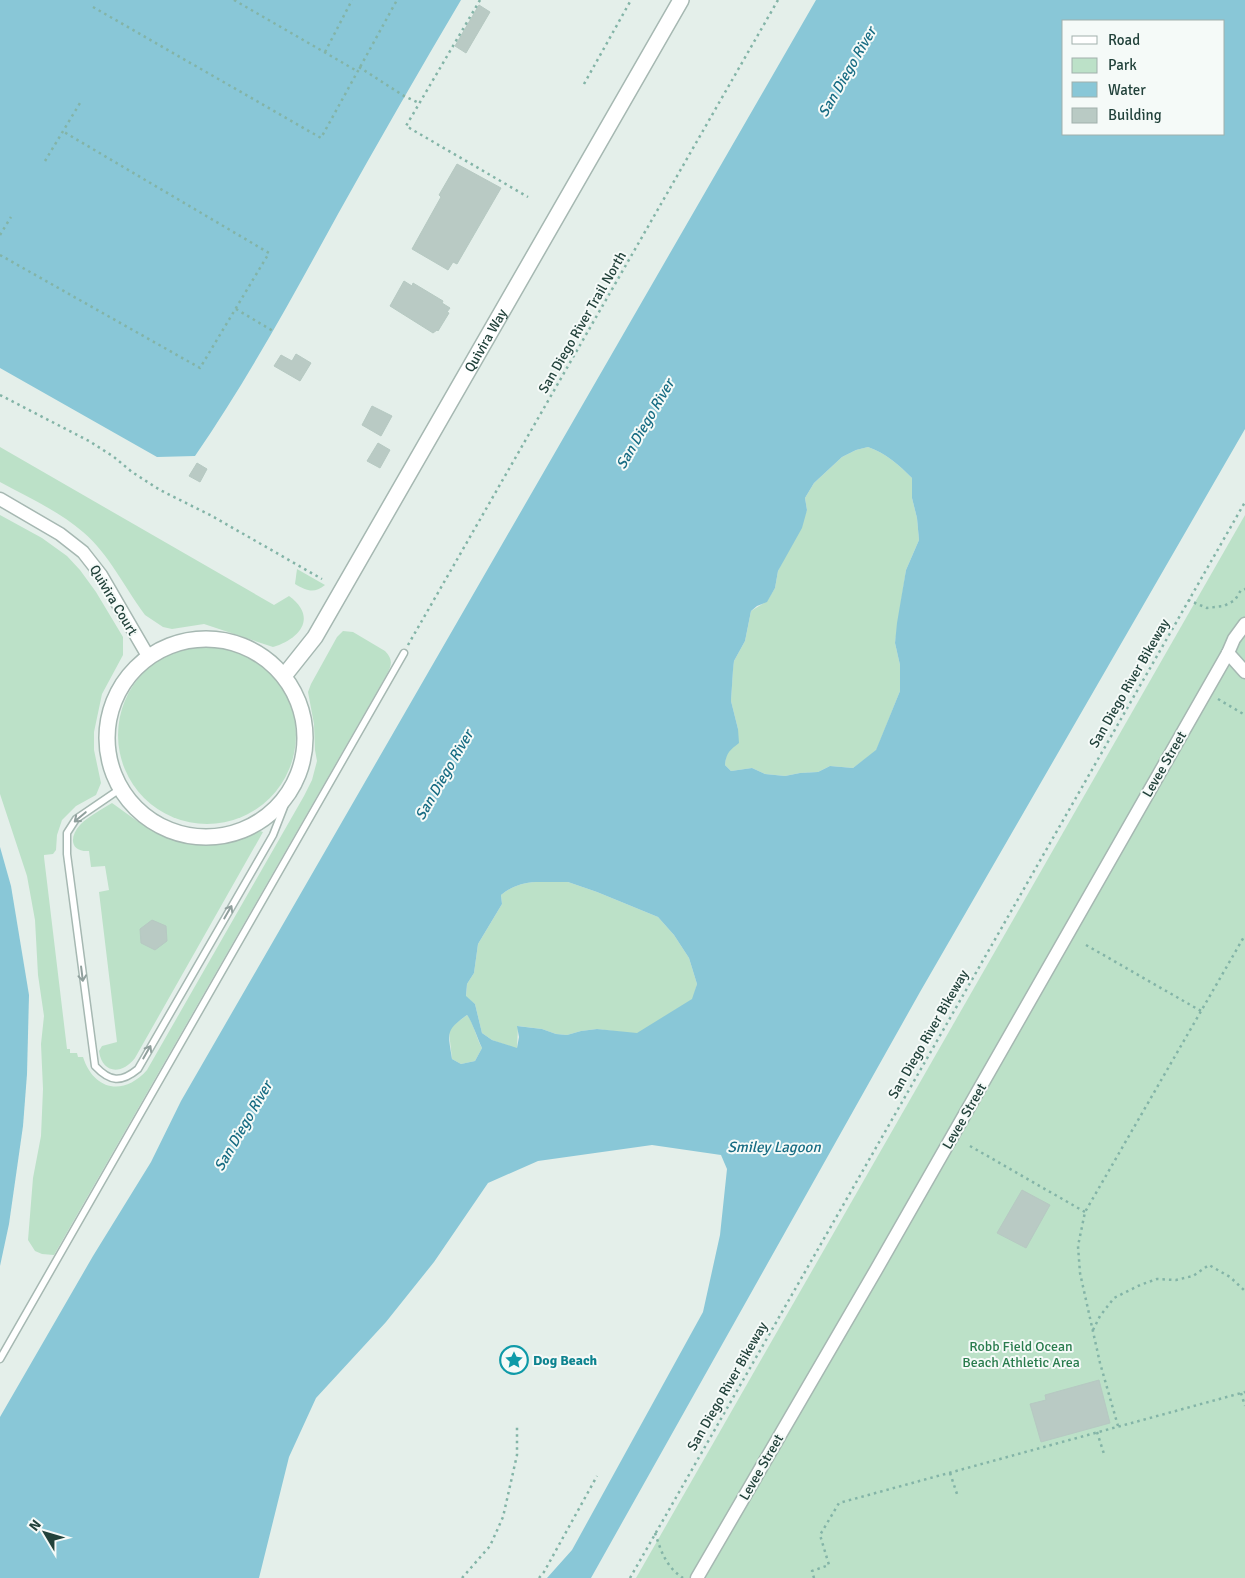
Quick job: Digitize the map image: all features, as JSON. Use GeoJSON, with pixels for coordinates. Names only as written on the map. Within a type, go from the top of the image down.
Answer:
{"type":"FeatureCollection","features":[{"type":"Feature","properties":{"kind":"street","name":"Quivira Way"},"geometry":{"type":"LineString","coordinates":[[284,676],[315,637],[681,0]]}},
{"type":"Feature","properties":{"kind":"street","name":"Quivira Court"},"geometry":{"type":"LineString","coordinates":[[0,499],[60,534],[84,552],[101,575],[148,656]]}},
{"type":"Feature","properties":{"kind":"street","name":"Levee Street"},"geometry":{"type":"LineString","coordinates":[[697,1578],[876,1270],[1228,653],[1234,639],[1245,624]]}},
{"type":"Feature","properties":{"kind":"street"},"geometry":{"type":"LineString","coordinates":[[195,638],[220,639],[245,646],[267,658],[284,676],[299,702],[305,731],[302,761],[291,789],[272,812],[248,828],[220,837],[190,836],[162,828],[138,812],[120,789],[108,762],[106,732],[112,703],[127,677],[148,656],[170,644],[195,638]]}},
{"type":"Feature","properties":{"kind":"street"},"geometry":{"type":"LineString","coordinates":[[1228,653],[1245,672]]}},
{"type":"Feature","properties":{"kind":"lane"},"geometry":{"type":"LineString","coordinates":[[0,1360],[404,653]]}},
{"type":"Feature","properties":{"kind":"lane"},"geometry":{"type":"LineString","coordinates":[[120,789],[76,819],[67,833],[67,854],[95,1066],[104,1075],[114,1078],[127,1078],[138,1069],[272,835],[291,789]]}},
{"type":"Feature","properties":{"kind":"path"},"geometry":{"type":"LineString","coordinates":[[234,0],[357,71]]}},
{"type":"Feature","properties":{"kind":"path"},"geometry":{"type":"LineString","coordinates":[[325,52],[352,0]]}},
{"type":"Feature","properties":{"kind":"path"},"geometry":{"type":"LineString","coordinates":[[93,7],[320,138],[397,0]]}},
{"type":"Feature","properties":{"kind":"path"},"geometry":{"type":"LineString","coordinates":[[480,0],[406,126],[528,197]]}},
{"type":"Feature","properties":{"kind":"path"},"geometry":{"type":"LineString","coordinates":[[584,84],[631,0]]}},
{"type":"Feature","properties":{"kind":"path","name":"San Diego River Trail North"},"geometry":{"type":"LineString","coordinates":[[404,653],[778,0]]}},
{"type":"Feature","properties":{"kind":"path"},"geometry":{"type":"LineString","coordinates":[[359,67],[404,96],[419,103]]}},
{"type":"Feature","properties":{"kind":"path"},"geometry":{"type":"LineString","coordinates":[[45,161],[80,103]]}},
{"type":"Feature","properties":{"kind":"path"},"geometry":{"type":"LineString","coordinates":[[0,255],[200,368],[269,253],[64,132]]}},
{"type":"Feature","properties":{"kind":"path"},"geometry":{"type":"LineString","coordinates":[[0,234],[11,217]]}},
{"type":"Feature","properties":{"kind":"path"},"geometry":{"type":"LineString","coordinates":[[236,309],[273,331]]}},
{"type":"Feature","properties":{"kind":"path"},"geometry":{"type":"LineString","coordinates":[[0,395],[89,442],[114,457],[132,472],[160,490],[212,516],[322,579]]}},
{"type":"Feature","properties":{"kind":"path","name":"San Diego River Bikeway"},"geometry":{"type":"LineString","coordinates":[[630,1578],[1245,502]]}},
{"type":"Feature","properties":{"kind":"path"},"geometry":{"type":"LineString","coordinates":[[1188,600],[1207,608],[1224,606],[1235,600],[1241,590],[1245,588]]}},
{"type":"Feature","properties":{"kind":"path"},"geometry":{"type":"LineString","coordinates":[[1205,692],[1245,715]]}},
{"type":"Feature","properties":{"kind":"path"},"geometry":{"type":"LineString","coordinates":[[1118,1426],[1100,1363],[1080,1264],[1078,1246],[1085,1212],[1245,935]]}},
{"type":"Feature","properties":{"kind":"path"},"geometry":{"type":"LineString","coordinates":[[1086,945],[1202,1011]]}},
{"type":"Feature","properties":{"kind":"path"},"geometry":{"type":"LineString","coordinates":[[970,1146],[1085,1212]]}},
{"type":"Feature","properties":{"kind":"path"},"geometry":{"type":"LineString","coordinates":[[1093,1330],[1100,1316],[1114,1298],[1157,1279],[1176,1280],[1193,1276],[1209,1265],[1230,1277],[1245,1291]]}},
{"type":"Feature","properties":{"kind":"path"},"geometry":{"type":"LineString","coordinates":[[814,1578],[812,1571],[829,1565],[820,1535],[838,1503],[1245,1392]]}},
{"type":"Feature","properties":{"kind":"path"},"geometry":{"type":"LineString","coordinates":[[1241,1393],[1245,1406]]}},
{"type":"Feature","properties":{"kind":"path"},"geometry":{"type":"LineString","coordinates":[[462,1578],[490,1546],[503,1517],[517,1456],[517,1424]]}},
{"type":"Feature","properties":{"kind":"path"},"geometry":{"type":"LineString","coordinates":[[1097,1432],[1104,1454]]}},
{"type":"Feature","properties":{"kind":"path"},"geometry":{"type":"LineString","coordinates":[[950,1473],[957,1494]]}},
{"type":"Feature","properties":{"kind":"path"},"geometry":{"type":"LineString","coordinates":[[539,1578],[597,1476]]}},
{"type":"Feature","properties":{"kind":"path"},"geometry":{"type":"LineString","coordinates":[[655,1534],[669,1566],[683,1578]]}},
{"type":"Feature","properties":{"kind":"green space"},"geometry":{"type":"Polygon","coordinates":[[[0,447],[274,605],[289,596],[298,604],[303,612],[304,619],[298,633],[291,639],[273,647],[204,624],[172,629],[163,627],[145,615],[101,550],[83,532],[53,511],[0,482],[0,447]]]}},
{"type":"Feature","properties":{"kind":"green space"},"geometry":{"type":"Polygon","coordinates":[[[868,447],[892,460],[912,478],[912,498],[917,518],[919,540],[906,570],[895,643],[900,665],[900,691],[876,751],[853,768],[830,766],[818,772],[785,776],[765,774],[752,768],[731,771],[725,765],[726,755],[738,729],[731,701],[734,661],[745,641],[751,611],[767,601],[775,588],[778,571],[807,510],[805,498],[814,483],[842,457],[856,450],[868,447]]]}},
{"type":"Feature","properties":{"kind":"green space"},"geometry":{"type":"Polygon","coordinates":[[[0,515],[42,538],[67,556],[96,592],[123,637],[123,655],[102,694],[94,732],[94,750],[101,783],[96,795],[76,806],[62,820],[57,835],[56,850],[53,854],[44,855],[67,1049],[70,1049],[70,1053],[77,1053],[78,1057],[83,1057],[94,1077],[102,1083],[110,1086],[129,1084],[147,1070],[304,796],[312,780],[317,761],[314,724],[308,692],[337,637],[343,631],[353,632],[385,651],[391,662],[387,674],[54,1255],[35,1251],[28,1240],[33,1178],[41,1136],[43,1089],[41,1044],[44,1016],[38,975],[35,920],[27,876],[0,794],[0,515]]]}},
{"type":"Feature","properties":{"kind":"green space","name":"Robb Field Ocean Beach Athletic Area"},"geometry":{"type":"Polygon","coordinates":[[[1245,515],[1245,1578],[636,1578],[1245,515]]]}},
{"type":"Feature","properties":{"kind":"green space"},"geometry":{"type":"Polygon","coordinates":[[[297,569],[325,585],[317,590],[310,590],[295,584],[297,569]]]}},
{"type":"Feature","properties":{"kind":"green space"},"geometry":{"type":"Polygon","coordinates":[[[198,646],[216,646],[249,656],[264,666],[276,678],[286,693],[292,709],[296,735],[292,761],[286,777],[276,792],[264,804],[249,814],[233,820],[216,824],[198,824],[165,814],[150,804],[138,792],[128,777],[122,761],[118,744],[118,726],[128,693],[138,678],[150,666],[165,656],[181,650],[198,646]]]}},
{"type":"Feature","properties":{"kind":"green space"},"geometry":{"type":"Polygon","coordinates":[[[112,803],[149,828],[180,841],[207,844],[220,843],[260,831],[263,832],[135,1058],[130,1064],[113,1070],[104,1064],[99,1051],[102,1046],[117,1042],[99,892],[109,890],[105,866],[91,867],[89,851],[78,849],[73,843],[74,834],[83,822],[112,803]]]}},
{"type":"Feature","properties":{"kind":"green space"},"geometry":{"type":"Polygon","coordinates":[[[536,882],[568,882],[658,917],[674,935],[689,958],[697,984],[693,999],[637,1034],[597,1029],[567,1035],[518,1026],[517,1049],[492,1040],[482,1033],[475,1004],[466,997],[467,984],[474,973],[478,944],[502,904],[501,895],[517,886],[536,882]]]}},
{"type":"Feature","properties":{"kind":"green space"},"geometry":{"type":"Polygon","coordinates":[[[467,1015],[482,1048],[475,1061],[461,1064],[452,1059],[449,1032],[451,1027],[467,1015]]]}},
{"type":"Feature","properties":{"kind":"water"},"geometry":{"type":"Polygon","coordinates":[[[0,0],[461,0],[383,133],[270,337],[195,456],[157,457],[0,368],[0,0]]]}},
{"type":"Feature","properties":{"kind":"water"},"geometry":{"type":"Polygon","coordinates":[[[816,0],[1245,0],[1245,429],[920,992],[591,1578],[547,1578],[572,1550],[703,1312],[720,1235],[727,1169],[721,1155],[652,1145],[538,1161],[488,1183],[434,1262],[386,1322],[316,1398],[289,1457],[259,1578],[0,1578],[0,1417],[93,1256],[151,1162],[181,1101],[816,0]],[[868,447],[856,450],[842,457],[814,483],[805,498],[807,510],[802,528],[778,571],[775,588],[767,602],[751,611],[745,641],[734,661],[731,701],[738,729],[739,743],[726,757],[725,765],[731,771],[752,768],[765,774],[785,776],[818,772],[830,766],[853,768],[876,750],[900,691],[900,665],[895,643],[897,623],[906,570],[919,540],[917,518],[912,498],[912,478],[887,456],[868,447]],[[536,882],[513,887],[501,895],[502,904],[478,944],[474,973],[467,984],[466,996],[475,1004],[482,1033],[492,1040],[517,1048],[519,1037],[517,1026],[567,1035],[597,1029],[637,1033],[692,999],[697,984],[689,958],[674,935],[658,917],[568,882],[536,882]],[[467,1015],[455,1025],[449,1037],[452,1059],[461,1064],[475,1061],[482,1048],[467,1015]]]}},
{"type":"Feature","properties":{"kind":"water"},"geometry":{"type":"Polygon","coordinates":[[[0,847],[11,886],[29,995],[27,1074],[23,1126],[9,1224],[0,1266],[0,847]]]}},
{"type":"Feature","properties":{"kind":"building"},"geometry":{"type":"Polygon","coordinates":[[[479,5],[490,12],[466,53],[455,46],[479,5]]]}},
{"type":"Feature","properties":{"kind":"building"},"geometry":{"type":"Polygon","coordinates":[[[457,164],[501,188],[457,264],[453,262],[448,270],[412,249],[457,164]]]}},
{"type":"Feature","properties":{"kind":"building"},"geometry":{"type":"Polygon","coordinates":[[[404,281],[412,286],[413,283],[443,301],[442,303],[450,308],[438,331],[433,333],[390,306],[404,281]]]}},
{"type":"Feature","properties":{"kind":"building"},"geometry":{"type":"Polygon","coordinates":[[[296,354],[311,363],[300,381],[274,366],[281,355],[292,361],[296,354]]]}},
{"type":"Feature","properties":{"kind":"building"},"geometry":{"type":"Polygon","coordinates":[[[372,406],[392,416],[381,436],[362,425],[372,406]]]}},
{"type":"Feature","properties":{"kind":"building"},"geometry":{"type":"Polygon","coordinates":[[[378,443],[390,450],[380,468],[367,461],[378,443]]]}},
{"type":"Feature","properties":{"kind":"building"},"geometry":{"type":"Polygon","coordinates":[[[197,463],[207,469],[200,482],[189,476],[197,463]]]}},
{"type":"Feature","properties":{"kind":"building"},"geometry":{"type":"Polygon","coordinates":[[[152,920],[166,926],[167,941],[155,950],[141,943],[140,929],[152,920]]]}},
{"type":"Feature","properties":{"kind":"building"},"geometry":{"type":"Polygon","coordinates":[[[1022,1190],[1050,1205],[1026,1248],[997,1233],[1022,1190]]]}},
{"type":"Feature","properties":{"kind":"building"},"geometry":{"type":"Polygon","coordinates":[[[1099,1380],[1110,1423],[1041,1442],[1030,1404],[1046,1400],[1045,1395],[1099,1380]]]}},
{"type":"Feature","properties":{"kind":"place","name":"Dog Beach"},"geometry":{"type":"Point","coordinates":[514,1360]}},
{"type":"Feature","properties":{"kind":"water label","name":"San Diego River"},"geometry":{"type":"Point","coordinates":[847,72]}},
{"type":"Feature","properties":{"kind":"water label","name":"San Diego River"},"geometry":{"type":"Point","coordinates":[645,424]}},
{"type":"Feature","properties":{"kind":"water label","name":"San Diego River"},"geometry":{"type":"Point","coordinates":[444,775]}},
{"type":"Feature","properties":{"kind":"water label","name":"San Diego River"},"geometry":{"type":"Point","coordinates":[243,1126]}},
{"type":"Feature","properties":{"kind":"water label","name":"Smiley Lagoon"},"geometry":{"type":"Point","coordinates":[774,1147]}}]}
